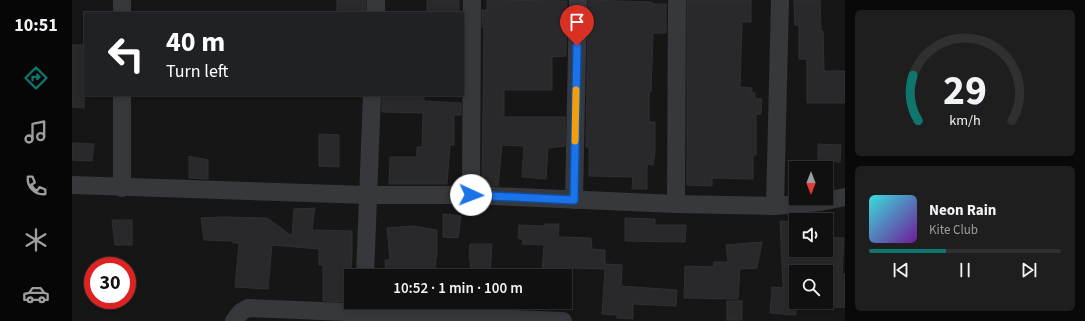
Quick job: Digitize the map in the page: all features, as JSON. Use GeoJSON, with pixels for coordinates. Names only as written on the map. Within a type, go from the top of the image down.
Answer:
{"type":"FeatureCollection","features":[{"type":"Feature","properties":{"kind":"street"},"geometry":{"type":"LineString","coordinates":[[122,0],[122,12]]}},
{"type":"Feature","properties":{"kind":"street"},"geometry":{"type":"LineString","coordinates":[[376,0],[376,12]]}},
{"type":"Feature","properties":{"kind":"street"},"geometry":{"type":"LineString","coordinates":[[471,195],[472,0]]}},
{"type":"Feature","properties":{"kind":"street"},"geometry":{"type":"LineString","coordinates":[[574,200],[578,0]]}},
{"type":"Feature","properties":{"kind":"street"},"geometry":{"type":"LineString","coordinates":[[676,204],[677,0]]}},
{"type":"Feature","properties":{"kind":"street"},"geometry":{"type":"LineString","coordinates":[[775,206],[780,0]]}},
{"type":"Feature","properties":{"kind":"street"},"geometry":{"type":"LineString","coordinates":[[122,96],[122,188]]}},
{"type":"Feature","properties":{"kind":"street"},"geometry":{"type":"LineString","coordinates":[[365,269],[372,96]]}},
{"type":"Feature","properties":{"kind":"street"},"geometry":{"type":"LineString","coordinates":[[72,186],[368,195],[471,195],[676,204],[775,206],[820,202],[845,197]]}},
{"type":"Feature","properties":{"kind":"street"},"geometry":{"type":"LineString","coordinates":[[234,321],[241,312],[248,308],[344,308]]}},
{"type":"Feature","properties":{"kind":"street"},"geometry":{"type":"LineString","coordinates":[[378,309],[563,321]]}},
{"type":"Feature","properties":{"kind":"building"},"geometry":{"type":"Polygon","coordinates":[[[337,0],[366,0],[366,12],[337,12],[337,0]]]}},
{"type":"Feature","properties":{"kind":"building"},"geometry":{"type":"Polygon","coordinates":[[[427,0],[459,0],[459,12],[427,12],[427,0]]]}},
{"type":"Feature","properties":{"kind":"building"},"geometry":{"type":"Polygon","coordinates":[[[487,0],[567,1],[566,56],[552,57],[552,90],[504,90],[504,117],[565,117],[565,146],[548,148],[546,179],[522,177],[524,146],[502,145],[498,186],[482,185],[484,27],[482,27],[482,10],[487,10],[487,0]]]}},
{"type":"Feature","properties":{"kind":"building"},"geometry":{"type":"Polygon","coordinates":[[[588,0],[652,2],[652,4],[666,4],[666,33],[653,33],[651,92],[649,92],[649,122],[655,122],[655,152],[653,165],[647,164],[647,189],[632,189],[633,177],[589,176],[589,147],[586,147],[588,0]]]}},
{"type":"Feature","properties":{"kind":"building"},"geometry":{"type":"Polygon","coordinates":[[[687,0],[751,0],[751,22],[742,22],[740,87],[752,88],[752,93],[755,93],[755,98],[762,99],[761,114],[756,114],[756,155],[753,155],[753,179],[712,178],[712,186],[687,185],[687,0]]]}},
{"type":"Feature","properties":{"kind":"building"},"geometry":{"type":"Polygon","coordinates":[[[794,0],[820,0],[821,31],[823,31],[824,71],[845,71],[845,103],[807,103],[807,59],[799,59],[799,25],[795,25],[794,0]]]}},
{"type":"Feature","properties":{"kind":"building"},"geometry":{"type":"Polygon","coordinates":[[[72,45],[84,45],[84,108],[72,107],[72,45]]]}},
{"type":"Feature","properties":{"kind":"building"},"geometry":{"type":"Polygon","coordinates":[[[382,96],[424,96],[424,101],[461,103],[461,115],[454,115],[454,145],[450,145],[447,184],[389,184],[390,157],[417,157],[417,147],[422,147],[423,113],[382,112],[382,96]]]}},
{"type":"Feature","properties":{"kind":"building"},"geometry":{"type":"Polygon","coordinates":[[[319,134],[339,135],[339,167],[319,166],[319,134]]]}},
{"type":"Feature","properties":{"kind":"building"},"geometry":{"type":"Polygon","coordinates":[[[72,143],[94,144],[92,161],[72,160],[72,143]]]}},
{"type":"Feature","properties":{"kind":"building"},"geometry":{"type":"Polygon","coordinates":[[[818,144],[841,145],[840,162],[818,161],[818,144]]]}},
{"type":"Feature","properties":{"kind":"building"},"geometry":{"type":"Polygon","coordinates":[[[189,156],[208,160],[208,179],[189,178],[189,156]]]}},
{"type":"Feature","properties":{"kind":"building"},"geometry":{"type":"Polygon","coordinates":[[[315,208],[312,230],[352,231],[351,269],[344,269],[344,302],[323,301],[323,265],[319,265],[319,249],[272,245],[268,289],[235,287],[239,243],[233,243],[233,241],[204,240],[201,218],[267,218],[292,236],[294,209],[315,208]]]}},
{"type":"Feature","properties":{"kind":"building"},"geometry":{"type":"Polygon","coordinates":[[[443,214],[461,216],[458,238],[443,237],[443,214]]]}},
{"type":"Feature","properties":{"kind":"building"},"geometry":{"type":"Polygon","coordinates":[[[625,218],[655,219],[655,225],[686,225],[685,242],[625,241],[625,218]]]}},
{"type":"Feature","properties":{"kind":"building"},"geometry":{"type":"Polygon","coordinates":[[[112,220],[132,220],[132,245],[115,245],[112,220]]]}},
{"type":"Feature","properties":{"kind":"building"},"geometry":{"type":"Polygon","coordinates":[[[780,221],[789,222],[789,257],[833,257],[833,237],[844,238],[842,274],[845,274],[845,307],[833,308],[833,265],[789,265],[789,309],[796,309],[796,315],[770,313],[772,287],[783,288],[780,221]]]}},
{"type":"Feature","properties":{"kind":"building"},"geometry":{"type":"Polygon","coordinates":[[[545,224],[559,224],[558,237],[591,238],[592,249],[605,250],[605,264],[622,265],[621,286],[677,290],[676,306],[633,304],[633,319],[617,318],[617,315],[602,314],[605,269],[542,269],[544,245],[522,244],[523,240],[518,238],[519,225],[544,226],[545,224]]]}},
{"type":"Feature","properties":{"kind":"building"},"geometry":{"type":"Polygon","coordinates":[[[413,226],[437,230],[435,269],[386,269],[385,260],[390,260],[387,228],[413,226]]]}},
{"type":"Feature","properties":{"kind":"building"},"geometry":{"type":"Polygon","coordinates":[[[762,242],[757,268],[740,269],[738,299],[684,298],[685,266],[713,267],[714,262],[728,262],[726,245],[762,242]]]}},
{"type":"Feature","properties":{"kind":"building"},"geometry":{"type":"Polygon","coordinates":[[[470,244],[492,244],[490,269],[471,269],[469,260],[470,244]]]}},
{"type":"Feature","properties":{"kind":"building"},"geometry":{"type":"Polygon","coordinates":[[[727,301],[742,301],[742,320],[727,320],[727,301]]]}},
{"type":"Feature","properties":{"kind":"slow traffic"},"geometry":{"type":"LineString","coordinates":[[575,141],[576,90]]}},
{"type":"Feature","properties":{"kind":"route"},"geometry":{"type":"LineString","coordinates":[[471,195],[574,200],[577,46]]}}]}
